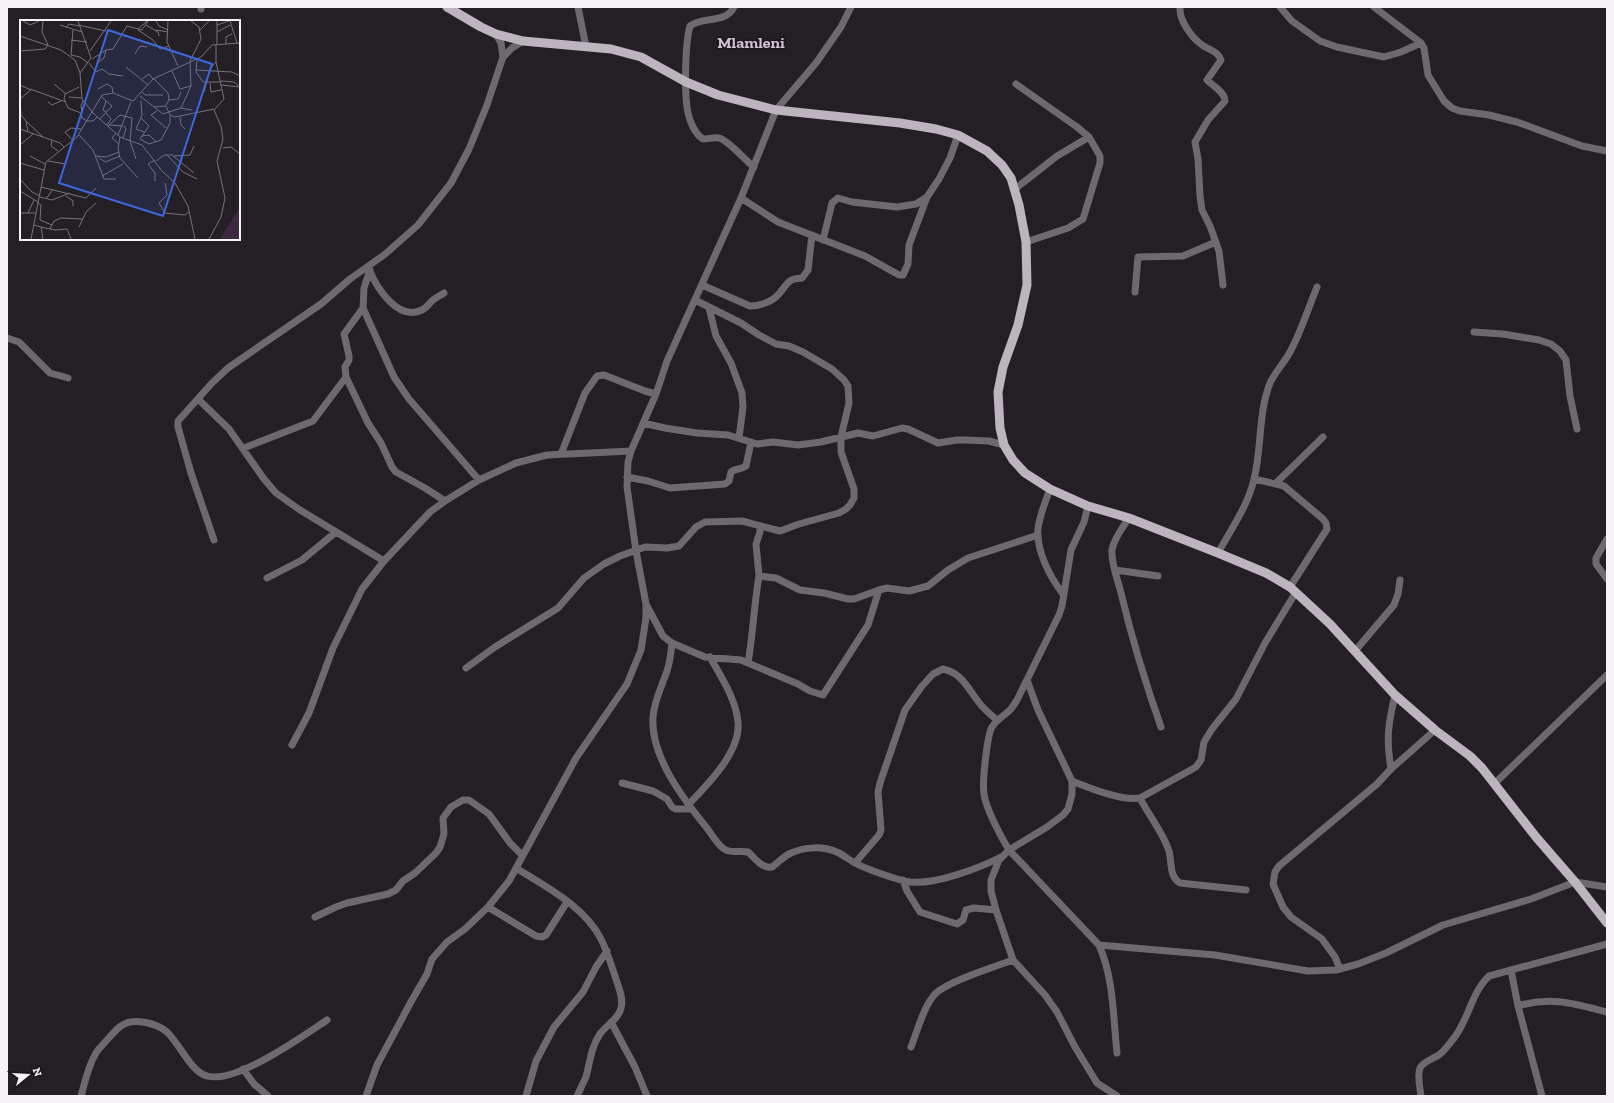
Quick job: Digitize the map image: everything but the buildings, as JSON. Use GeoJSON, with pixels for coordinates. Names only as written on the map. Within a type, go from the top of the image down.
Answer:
{"type":"FeatureCollection","features":[{"type":"Feature","properties":{"kind":"main road"},"geometry":{"type":"LineString","coordinates":[[446,7],[481,28],[496,34],[523,41],[611,49],[641,57],[686,82],[718,95],[776,110],[900,123],[936,129],[958,135],[987,150],[1011,178],[1019,205],[1026,242],[1027,286],[1018,325],[1003,367],[998,392],[1000,428],[1004,445],[1013,460],[1025,473],[1050,489],[1088,506],[1129,518],[1218,553],[1266,573],[1293,590],[1330,624],[1395,695],[1435,730],[1470,756],[1482,768],[1536,837],[1575,882],[1607,923]]}},
{"type":"Feature","properties":{"kind":"street"},"geometry":{"type":"LineString","coordinates":[[578,7],[586,47]]}},
{"type":"Feature","properties":{"kind":"street"},"geometry":{"type":"LineString","coordinates":[[742,7],[733,8],[727,16],[698,22],[690,26],[688,36],[686,82],[688,112],[698,136],[703,139],[718,138],[726,142],[744,160],[754,166]]}},
{"type":"Feature","properties":{"kind":"street"},"geometry":{"type":"LineString","coordinates":[[366,1096],[377,1064],[428,974],[432,959],[447,942],[465,929],[488,907],[509,881],[576,758],[627,684],[641,650],[646,618],[646,604],[636,551],[628,494],[628,462],[631,450],[656,394],[667,361],[741,198],[776,110],[816,63],[841,27],[851,7]]}},
{"type":"Feature","properties":{"kind":"street"},"geometry":{"type":"LineString","coordinates":[[1180,7],[1180,13],[1188,30],[1200,44],[1218,54],[1221,60],[1207,80],[1222,93],[1225,97],[1225,102],[1208,120],[1195,142],[1202,210],[1219,250],[1223,285]]}},
{"type":"Feature","properties":{"kind":"street"},"geometry":{"type":"LineString","coordinates":[[1280,7],[1292,21],[1320,40],[1337,47],[1384,57],[1401,52],[1421,43]]}},
{"type":"Feature","properties":{"kind":"street"},"geometry":{"type":"LineString","coordinates":[[1374,7],[1421,43],[1424,48],[1428,75],[1444,101],[1452,108],[1460,111],[1489,115],[1517,122],[1582,146],[1607,151]]}},
{"type":"Feature","properties":{"kind":"street"},"geometry":{"type":"LineString","coordinates":[[496,34],[501,43],[503,57]]}},
{"type":"Feature","properties":{"kind":"street"},"geometry":{"type":"LineString","coordinates":[[214,540],[191,473],[177,424],[216,379],[234,363],[297,321],[350,279],[369,269],[418,225],[451,183],[469,149],[487,105],[503,57],[512,48],[523,41]]}},
{"type":"Feature","properties":{"kind":"street"},"geometry":{"type":"LineString","coordinates":[[1016,84],[1089,137],[1100,156],[1100,163],[1083,219],[1068,228],[1026,242]]}},
{"type":"Feature","properties":{"kind":"street"},"geometry":{"type":"LineString","coordinates":[[741,198],[778,222],[865,256],[895,273],[903,275],[908,264],[909,245],[928,197],[950,158],[958,135]]}},
{"type":"Feature","properties":{"kind":"street"},"geometry":{"type":"LineString","coordinates":[[1015,189],[1057,156],[1089,137]]}},
{"type":"Feature","properties":{"kind":"street"},"geometry":{"type":"LineString","coordinates":[[822,240],[832,203],[838,198],[852,202],[897,208],[905,205],[914,206],[928,197]]}},
{"type":"Feature","properties":{"kind":"street"},"geometry":{"type":"LineString","coordinates":[[702,285],[750,306],[755,306],[772,300],[792,279],[799,279],[804,276],[808,270],[812,236]]}},
{"type":"Feature","properties":{"kind":"street"},"geometry":{"type":"LineString","coordinates":[[1135,292],[1138,257],[1183,256],[1216,242]]}},
{"type":"Feature","properties":{"kind":"street"},"geometry":{"type":"LineString","coordinates":[[369,269],[373,280],[390,302],[402,310],[411,313],[426,309],[433,300],[444,293]]}},
{"type":"Feature","properties":{"kind":"street"},"geometry":{"type":"LineString","coordinates":[[369,269],[364,288],[363,308],[394,377],[451,450],[479,480]]}},
{"type":"Feature","properties":{"kind":"street"},"geometry":{"type":"LineString","coordinates":[[1218,553],[1244,508],[1254,479],[1265,400],[1269,388],[1275,374],[1284,365],[1292,350],[1317,287]]}},
{"type":"Feature","properties":{"kind":"street"},"geometry":{"type":"LineString","coordinates":[[466,668],[495,647],[558,608],[566,601],[572,591],[594,571],[620,556],[645,547],[667,548],[679,546],[696,527],[705,522],[742,521],[780,531],[839,513],[850,505],[854,498],[854,489],[842,458],[841,437],[849,402],[848,386],[844,380],[832,369],[803,352],[789,346],[776,344],[741,323],[694,300]]}},
{"type":"Feature","properties":{"kind":"street"},"geometry":{"type":"LineString","coordinates":[[363,308],[344,334],[349,356],[349,360],[345,367],[346,377],[368,423],[381,443],[396,472],[425,488],[444,501]]}},
{"type":"Feature","properties":{"kind":"street"},"geometry":{"type":"LineString","coordinates":[[709,308],[716,336],[731,363],[742,393],[743,407],[739,438]]}},
{"type":"Feature","properties":{"kind":"street"},"geometry":{"type":"LineString","coordinates":[[1474,332],[1503,334],[1539,340],[1551,344],[1560,351],[1566,360],[1570,396],[1577,429]]}},
{"type":"Feature","properties":{"kind":"street"},"geometry":{"type":"LineString","coordinates":[[7,338],[18,342],[50,373],[68,378]]}},
{"type":"Feature","properties":{"kind":"street"},"geometry":{"type":"LineString","coordinates":[[561,454],[586,393],[597,376],[604,375],[656,394]]}},
{"type":"Feature","properties":{"kind":"street"},"geometry":{"type":"LineString","coordinates":[[244,448],[313,421],[346,377]]}},
{"type":"Feature","properties":{"kind":"street"},"geometry":{"type":"LineString","coordinates":[[198,399],[218,416],[244,448],[264,479],[276,493],[300,510],[384,561]]}},
{"type":"Feature","properties":{"kind":"street"},"geometry":{"type":"LineString","coordinates":[[643,423],[680,431],[716,433],[757,444],[773,442],[798,445],[858,433],[873,436],[902,428],[908,429],[938,443],[966,440],[989,441],[1004,445]]}},
{"type":"Feature","properties":{"kind":"street"},"geometry":{"type":"LineString","coordinates":[[1276,483],[1323,437]]}},
{"type":"Feature","properties":{"kind":"street"},"geometry":{"type":"LineString","coordinates":[[627,477],[648,481],[670,488],[725,484],[729,482],[731,472],[733,470],[746,466],[751,442]]}},
{"type":"Feature","properties":{"kind":"street"},"geometry":{"type":"LineString","coordinates":[[292,745],[309,713],[333,648],[362,589],[384,561],[430,512],[444,501],[479,480],[516,463],[534,457],[631,450]]}},
{"type":"Feature","properties":{"kind":"street"},"geometry":{"type":"LineString","coordinates":[[1072,781],[1126,798],[1134,799],[1140,798],[1196,767],[1201,760],[1204,742],[1212,729],[1236,699],[1327,529],[1327,525],[1323,519],[1284,486],[1254,479]]}},
{"type":"Feature","properties":{"kind":"street"},"geometry":{"type":"LineString","coordinates":[[1050,489],[1040,518],[1038,535],[1044,559],[1053,579],[1063,594]]}},
{"type":"Feature","properties":{"kind":"street"},"geometry":{"type":"LineString","coordinates":[[1088,506],[1084,522],[1071,550],[1062,606],[1059,615],[1018,700],[1010,710],[997,720],[990,732],[988,739],[984,794],[1003,840],[1009,850],[1099,945],[1109,974],[1117,1053]]}},
{"type":"Feature","properties":{"kind":"street"},"geometry":{"type":"LineString","coordinates":[[1129,518],[1118,534],[1112,550],[1115,570],[1133,640],[1161,727]]}},
{"type":"Feature","properties":{"kind":"street"},"geometry":{"type":"LineString","coordinates":[[748,663],[759,576],[756,544],[760,535],[760,526]]}},
{"type":"Feature","properties":{"kind":"street"},"geometry":{"type":"LineString","coordinates":[[267,578],[302,560],[336,532]]}},
{"type":"Feature","properties":{"kind":"street"},"geometry":{"type":"LineString","coordinates":[[759,576],[776,578],[800,590],[824,592],[848,599],[854,599],[887,588],[909,591],[928,586],[948,570],[968,558],[1038,535]]}},
{"type":"Feature","properties":{"kind":"street"},"geometry":{"type":"LineString","coordinates":[[1607,539],[1596,558],[1596,564],[1607,579]]}},
{"type":"Feature","properties":{"kind":"street"},"geometry":{"type":"LineString","coordinates":[[1115,570],[1158,576]]}},
{"type":"Feature","properties":{"kind":"street"},"geometry":{"type":"LineString","coordinates":[[1355,651],[1394,605],[1398,594],[1400,580]]}},
{"type":"Feature","properties":{"kind":"street"},"geometry":{"type":"LineString","coordinates":[[646,604],[663,636],[672,643],[710,657],[741,660],[798,684],[810,691],[823,695],[868,625],[878,590]]}},
{"type":"Feature","properties":{"kind":"street"},"geometry":{"type":"LineString","coordinates":[[672,643],[668,669],[653,716],[653,729],[656,742],[671,779],[690,807],[724,849],[733,852],[748,852],[758,862],[770,868],[789,854],[804,849],[822,848],[838,853],[855,863],[903,880],[922,882],[936,881],[991,862],[1003,856]]}},
{"type":"Feature","properties":{"kind":"street"},"geometry":{"type":"LineString","coordinates":[[622,783],[653,791],[667,799],[672,807],[676,809],[690,807],[718,774],[730,754],[736,737],[738,723],[728,692],[710,657]]}},
{"type":"Feature","properties":{"kind":"street"},"geometry":{"type":"LineString","coordinates":[[855,863],[879,835],[881,830],[878,792],[880,783],[905,710],[922,686],[934,674],[943,669],[956,674],[962,679],[981,706],[997,720]]}},
{"type":"Feature","properties":{"kind":"street"},"geometry":{"type":"LineString","coordinates":[[1494,784],[1607,675]]}},
{"type":"Feature","properties":{"kind":"street"},"geometry":{"type":"LineString","coordinates":[[1027,680],[1038,710],[1072,781],[1072,794],[1068,809],[1063,815],[1047,827],[1009,850],[996,865],[991,880],[996,910],[1013,960],[1045,995],[1057,1012],[1075,1047],[1097,1083],[1116,1096]]}},
{"type":"Feature","properties":{"kind":"street"},"geometry":{"type":"LineString","coordinates":[[1391,769],[1387,747],[1388,729],[1395,695]]}},
{"type":"Feature","properties":{"kind":"street"},"geometry":{"type":"LineString","coordinates":[[1340,969],[1335,957],[1322,939],[1291,917],[1283,907],[1273,884],[1275,872],[1278,866],[1377,784],[1391,769],[1435,730]]}},
{"type":"Feature","properties":{"kind":"street"},"geometry":{"type":"LineString","coordinates":[[1140,798],[1166,846],[1172,872],[1177,881],[1180,883],[1246,890]]}},
{"type":"Feature","properties":{"kind":"street"},"geometry":{"type":"LineString","coordinates":[[315,917],[336,907],[388,894],[396,890],[440,848],[444,834],[442,824],[443,818],[450,807],[463,800],[469,800],[489,814],[510,843],[522,855]]}},
{"type":"Feature","properties":{"kind":"street"},"geometry":{"type":"LineString","coordinates":[[516,868],[567,902],[594,927],[607,951],[622,1001],[621,1009],[618,1015],[601,1032],[595,1041],[585,1078],[577,1096]]}},
{"type":"Feature","properties":{"kind":"street"},"geometry":{"type":"LineString","coordinates":[[903,880],[907,892],[918,910],[928,916],[957,924],[963,920],[966,910],[970,908],[996,910]]}},
{"type":"Feature","properties":{"kind":"street"},"geometry":{"type":"LineString","coordinates":[[1099,945],[1215,955],[1308,971],[1340,969],[1386,953],[1443,924],[1531,899],[1575,882],[1607,888]]}},
{"type":"Feature","properties":{"kind":"street"},"geometry":{"type":"LineString","coordinates":[[488,907],[536,936],[542,937],[546,935],[567,902]]}},
{"type":"Feature","properties":{"kind":"street"},"geometry":{"type":"LineString","coordinates":[[1421,1096],[1419,1073],[1423,1064],[1439,1055],[1454,1038],[1483,981],[1489,976],[1607,944]]}},
{"type":"Feature","properties":{"kind":"street"},"geometry":{"type":"LineString","coordinates":[[526,1096],[536,1061],[554,1028],[583,992],[596,967],[607,951]]}},
{"type":"Feature","properties":{"kind":"street"},"geometry":{"type":"LineString","coordinates":[[911,1047],[928,1005],[935,994],[955,983],[1013,960]]}},
{"type":"Feature","properties":{"kind":"street"},"geometry":{"type":"LineString","coordinates":[[1511,970],[1518,1006],[1542,1096]]}},
{"type":"Feature","properties":{"kind":"street"},"geometry":{"type":"LineString","coordinates":[[1518,1006],[1544,1000],[1569,1003],[1607,1012]]}},
{"type":"Feature","properties":{"kind":"street"},"geometry":{"type":"LineString","coordinates":[[81,1096],[96,1052],[122,1025],[132,1022],[145,1022],[156,1025],[166,1032],[198,1071],[208,1076],[223,1076],[243,1069],[276,1053],[327,1020]]}},
{"type":"Feature","properties":{"kind":"street"},"geometry":{"type":"LineString","coordinates":[[611,1022],[635,1067],[647,1096]]}},
{"type":"Feature","properties":{"kind":"street"},"geometry":{"type":"LineString","coordinates":[[243,1069],[254,1084],[268,1096]]}},
{"type":"Feature","properties":{"kind":"district","name":"Mlamleni"},"geometry":{"type":"Point","coordinates":[751,42]}}]}
